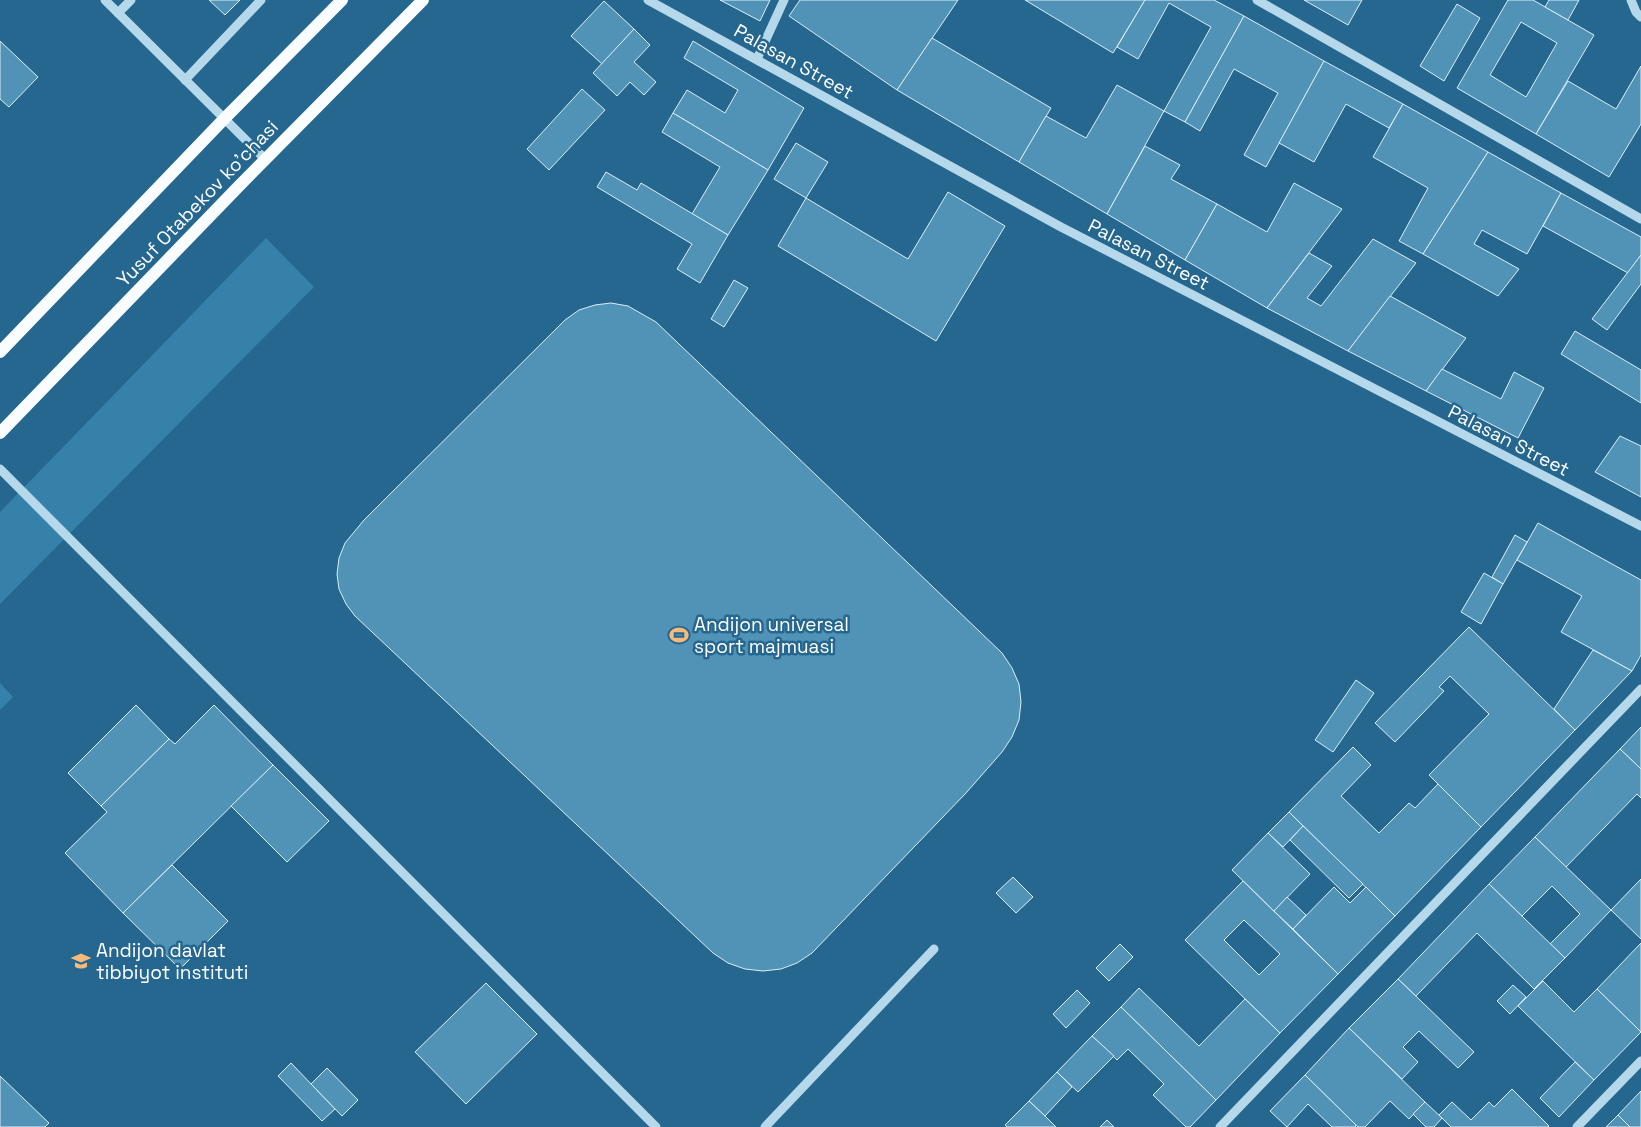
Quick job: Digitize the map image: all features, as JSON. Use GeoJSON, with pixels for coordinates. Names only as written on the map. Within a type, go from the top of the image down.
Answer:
{"type":"FeatureCollection","features":[{"type":"Feature","properties":{"kind":"main road","name":"Yusuf Otabekov ko'chasi"},"geometry":{"type":"LineString","coordinates":[[0,352],[224,119],[342,0]]}},
{"type":"Feature","properties":{"kind":"main road","name":"Yusuf Otabekov ko'chasi"},"geometry":{"type":"LineString","coordinates":[[0,433],[265,159],[423,0]]}},
{"type":"Feature","properties":{"kind":"street"},"geometry":{"type":"LineString","coordinates":[[105,0],[265,159]]}},
{"type":"Feature","properties":{"kind":"street"},"geometry":{"type":"LineString","coordinates":[[118,13],[131,0]]}},
{"type":"Feature","properties":{"kind":"street"},"geometry":{"type":"LineString","coordinates":[[184,80],[261,0]]}},
{"type":"Feature","properties":{"kind":"street","name":"Palasan Street"},"geometry":{"type":"LineString","coordinates":[[648,0],[1061,227],[1641,526]]}},
{"type":"Feature","properties":{"kind":"street"},"geometry":{"type":"LineString","coordinates":[[757,59],[784,0]]}},
{"type":"Feature","properties":{"kind":"street"},"geometry":{"type":"LineString","coordinates":[[1257,0],[1641,219]]}},
{"type":"Feature","properties":{"kind":"street"},"geometry":{"type":"LineString","coordinates":[[1631,0],[1636,12],[1641,17]]}},
{"type":"Feature","properties":{"kind":"street"},"geometry":{"type":"LineString","coordinates":[[0,469],[656,1127]]}},
{"type":"Feature","properties":{"kind":"street"},"geometry":{"type":"LineString","coordinates":[[1220,1127],[1641,689]]}},
{"type":"Feature","properties":{"kind":"street"},"geometry":{"type":"LineString","coordinates":[[765,1127],[934,949]]}},
{"type":"Feature","properties":{"kind":"street"},"geometry":{"type":"LineString","coordinates":[[1577,1127],[1641,1061]]}},
{"type":"Feature","properties":{"kind":"shaded area"},"geometry":{"type":"Polygon","coordinates":[[[266,238],[314,287],[0,604],[0,512],[266,238]]]}},
{"type":"Feature","properties":{"kind":"shaded area"},"geometry":{"type":"Polygon","coordinates":[[[0,683],[13,697],[0,710],[0,683]]]}},
{"type":"Feature","properties":{"kind":"building"},"geometry":{"type":"Polygon","coordinates":[[[209,0],[240,0],[225,15],[209,0]]]}},
{"type":"Feature","properties":{"kind":"building"},"geometry":{"type":"Polygon","coordinates":[[[720,0],[770,0],[760,21],[720,0]]]}},
{"type":"Feature","properties":{"kind":"building"},"geometry":{"type":"Polygon","coordinates":[[[800,0],[958,0],[897,90],[789,16],[800,0]]]}},
{"type":"Feature","properties":{"kind":"building"},"geometry":{"type":"Polygon","coordinates":[[[1025,0],[1145,0],[1113,53],[1025,0]]]}},
{"type":"Feature","properties":{"kind":"building"},"geometry":{"type":"Polygon","coordinates":[[[1145,0],[1214,0],[1244,16],[1185,122],[1164,111],[1211,27],[1169,3],[1138,59],[1117,47],[1145,0]]]}},
{"type":"Feature","properties":{"kind":"building"},"geometry":{"type":"Polygon","coordinates":[[[1304,0],[1362,0],[1348,25],[1304,0]]]}},
{"type":"Feature","properties":{"kind":"building"},"geometry":{"type":"Polygon","coordinates":[[[1508,0],[1533,0],[1594,35],[1536,134],[1457,88],[1508,0]],[[1521,22],[1490,75],[1526,97],[1557,43],[1521,22]]]}},
{"type":"Feature","properties":{"kind":"building"},"geometry":{"type":"Polygon","coordinates":[[[1549,0],[1579,0],[1568,20],[1545,7],[1549,0]]]}},
{"type":"Feature","properties":{"kind":"building"},"geometry":{"type":"Polygon","coordinates":[[[604,1],[634,29],[602,64],[571,36],[604,1]]]}},
{"type":"Feature","properties":{"kind":"building"},"geometry":{"type":"Polygon","coordinates":[[[1457,4],[1480,18],[1444,81],[1420,66],[1457,4]]]}},
{"type":"Feature","properties":{"kind":"building"},"geometry":{"type":"Polygon","coordinates":[[[1244,16],[1324,61],[1266,167],[1244,155],[1278,93],[1234,69],[1200,131],[1185,122],[1244,16]]]}},
{"type":"Feature","properties":{"kind":"building"},"geometry":{"type":"Polygon","coordinates":[[[634,29],[650,45],[634,62],[656,82],[644,95],[630,82],[617,96],[593,73],[634,29]]]}},
{"type":"Feature","properties":{"kind":"building"},"geometry":{"type":"Polygon","coordinates":[[[932,38],[1051,108],[1019,162],[897,90],[932,38]]]}},
{"type":"Feature","properties":{"kind":"building"},"geometry":{"type":"Polygon","coordinates":[[[0,41],[38,77],[9,107],[0,99],[0,41]]]}},
{"type":"Feature","properties":{"kind":"building"},"geometry":{"type":"Polygon","coordinates":[[[693,41],[804,108],[768,170],[673,113],[687,90],[725,113],[738,90],[684,58],[693,41]]]}},
{"type":"Feature","properties":{"kind":"building"},"geometry":{"type":"Polygon","coordinates":[[[1324,61],[1403,104],[1389,128],[1346,104],[1314,162],[1279,143],[1324,61]]]}},
{"type":"Feature","properties":{"kind":"building"},"geometry":{"type":"Polygon","coordinates":[[[1641,66],[1641,124],[1609,177],[1536,134],[1568,81],[1616,109],[1641,66]]]}},
{"type":"Feature","properties":{"kind":"building"},"geometry":{"type":"Polygon","coordinates":[[[1117,85],[1164,111],[1107,214],[1019,162],[1046,116],[1086,138],[1117,85]]]}},
{"type":"Feature","properties":{"kind":"building"},"geometry":{"type":"Polygon","coordinates":[[[582,89],[605,110],[549,170],[527,149],[582,89]]]}},
{"type":"Feature","properties":{"kind":"building"},"geometry":{"type":"Polygon","coordinates":[[[1403,104],[1488,152],[1423,254],[1399,241],[1428,188],[1373,157],[1403,104]]]}},
{"type":"Feature","properties":{"kind":"building"},"geometry":{"type":"Polygon","coordinates":[[[673,113],[768,170],[728,235],[692,214],[720,167],[662,132],[673,113]]]}},
{"type":"Feature","properties":{"kind":"building"},"geometry":{"type":"Polygon","coordinates":[[[796,143],[828,162],[806,198],[774,179],[796,143]]]}},
{"type":"Feature","properties":{"kind":"building"},"geometry":{"type":"Polygon","coordinates":[[[1145,146],[1180,165],[1171,179],[1217,204],[1185,260],[1107,214],[1145,146]]]}},
{"type":"Feature","properties":{"kind":"building"},"geometry":{"type":"Polygon","coordinates":[[[1488,152],[1561,193],[1527,254],[1482,230],[1474,244],[1519,269],[1498,296],[1423,254],[1488,152]]]}},
{"type":"Feature","properties":{"kind":"building"},"geometry":{"type":"Polygon","coordinates":[[[606,172],[637,190],[641,183],[728,235],[700,283],[677,269],[692,244],[597,187],[606,172]]]}},
{"type":"Feature","properties":{"kind":"building"},"geometry":{"type":"Polygon","coordinates":[[[1294,183],[1342,209],[1267,308],[1185,260],[1217,204],[1267,232],[1294,183]]]}},
{"type":"Feature","properties":{"kind":"building"},"geometry":{"type":"Polygon","coordinates":[[[948,192],[1005,226],[936,341],[778,246],[806,198],[908,259],[948,192]]]}},
{"type":"Feature","properties":{"kind":"building"},"geometry":{"type":"Polygon","coordinates":[[[1561,193],[1641,237],[1641,255],[1628,273],[1543,226],[1561,193]]]}},
{"type":"Feature","properties":{"kind":"building"},"geometry":{"type":"Polygon","coordinates":[[[1373,239],[1416,263],[1348,351],[1267,308],[1309,253],[1332,266],[1307,298],[1321,306],[1373,239]]]}},
{"type":"Feature","properties":{"kind":"building"},"geometry":{"type":"Polygon","coordinates":[[[1641,255],[1641,284],[1607,330],[1592,319],[1641,255]]]}},
{"type":"Feature","properties":{"kind":"building"},"geometry":{"type":"Polygon","coordinates":[[[734,280],[748,288],[724,327],[711,319],[734,280]]]}},
{"type":"Feature","properties":{"kind":"building"},"geometry":{"type":"Polygon","coordinates":[[[1390,296],[1466,338],[1426,391],[1348,351],[1390,296]]]}},
{"type":"Feature","properties":{"kind":"building","name":"Andijon universal sport majmuasi"},"geometry":{"type":"Polygon","coordinates":[[[611,303],[628,306],[656,322],[1002,653],[1012,668],[1019,684],[1021,702],[1019,720],[1012,737],[1002,752],[966,793],[812,953],[797,963],[781,969],[763,971],[745,969],[728,963],[713,953],[355,616],[346,604],[339,589],[337,574],[339,558],[345,543],[364,520],[565,320],[579,310],[611,303]]]}},
{"type":"Feature","properties":{"kind":"building"},"geometry":{"type":"Polygon","coordinates":[[[1575,331],[1641,370],[1641,403],[1561,354],[1575,331]]]}},
{"type":"Feature","properties":{"kind":"building"},"geometry":{"type":"Polygon","coordinates":[[[1442,369],[1501,399],[1514,372],[1544,388],[1518,438],[1426,391],[1442,369]]]}},
{"type":"Feature","properties":{"kind":"building"},"geometry":{"type":"Polygon","coordinates":[[[1620,436],[1641,446],[1641,497],[1595,472],[1620,436]]]}},
{"type":"Feature","properties":{"kind":"building"},"geometry":{"type":"Polygon","coordinates":[[[1538,523],[1641,580],[1641,655],[1632,671],[1561,632],[1582,596],[1517,560],[1538,523]]]}},
{"type":"Feature","properties":{"kind":"building"},"geometry":{"type":"Polygon","coordinates":[[[1515,535],[1527,542],[1503,584],[1492,577],[1515,535]]]}},
{"type":"Feature","properties":{"kind":"building"},"geometry":{"type":"Polygon","coordinates":[[[1484,573],[1503,584],[1481,624],[1461,612],[1484,573]]]}},
{"type":"Feature","properties":{"kind":"building"},"geometry":{"type":"Polygon","coordinates":[[[1469,627],[1575,730],[1481,827],[1429,775],[1489,714],[1450,676],[1439,687],[1444,691],[1395,742],[1375,723],[1469,627]]]}},
{"type":"Feature","properties":{"kind":"building"},"geometry":{"type":"Polygon","coordinates":[[[1593,650],[1632,671],[1575,730],[1554,709],[1593,650]]]}},
{"type":"Feature","properties":{"kind":"building"},"geometry":{"type":"Polygon","coordinates":[[[1356,680],[1374,693],[1333,752],[1315,740],[1356,680]]]}},
{"type":"Feature","properties":{"kind":"building"},"geometry":{"type":"Polygon","coordinates":[[[136,705],[169,739],[101,806],[68,773],[136,705]]]}},
{"type":"Feature","properties":{"kind":"building"},"geometry":{"type":"Polygon","coordinates":[[[214,705],[273,765],[123,913],[65,853],[107,812],[101,806],[169,739],[175,744],[214,705]]]}},
{"type":"Feature","properties":{"kind":"building"},"geometry":{"type":"Polygon","coordinates":[[[1641,727],[1641,769],[1620,749],[1641,727]]]}},
{"type":"Feature","properties":{"kind":"building"},"geometry":{"type":"Polygon","coordinates":[[[1353,747],[1371,765],[1341,796],[1379,833],[1409,803],[1415,808],[1438,784],[1481,827],[1395,916],[1289,812],[1353,747]]]}},
{"type":"Feature","properties":{"kind":"building"},"geometry":{"type":"Polygon","coordinates":[[[1620,749],[1641,769],[1641,798],[1637,794],[1566,867],[1535,837],[1620,749]]]}},
{"type":"Feature","properties":{"kind":"building"},"geometry":{"type":"Polygon","coordinates":[[[273,765],[329,821],[287,862],[231,806],[273,765]]]}},
{"type":"Feature","properties":{"kind":"building"},"geometry":{"type":"Polygon","coordinates":[[[1289,812],[1303,826],[1283,847],[1268,833],[1289,812]]]}},
{"type":"Feature","properties":{"kind":"building"},"geometry":{"type":"Polygon","coordinates":[[[1303,826],[1363,884],[1349,898],[1290,840],[1303,826]]]}},
{"type":"Feature","properties":{"kind":"building"},"geometry":{"type":"Polygon","coordinates":[[[1268,833],[1310,874],[1274,911],[1232,870],[1268,833]]]}},
{"type":"Feature","properties":{"kind":"building"},"geometry":{"type":"Polygon","coordinates":[[[1535,837],[1611,910],[1565,958],[1550,944],[1580,914],[1552,886],[1522,916],[1489,884],[1535,837]]]}},
{"type":"Feature","properties":{"kind":"building"},"geometry":{"type":"Polygon","coordinates":[[[172,865],[228,921],[180,969],[123,913],[172,865]]]}},
{"type":"Feature","properties":{"kind":"building"},"geometry":{"type":"Polygon","coordinates":[[[1013,877],[1033,897],[1016,913],[996,893],[1013,877]]]}},
{"type":"Feature","properties":{"kind":"building"},"geometry":{"type":"Polygon","coordinates":[[[1641,879],[1641,939],[1611,910],[1641,879]]]}},
{"type":"Feature","properties":{"kind":"building"},"geometry":{"type":"Polygon","coordinates":[[[1243,881],[1338,974],[1280,1033],[1185,940],[1243,881]],[[1244,920],[1224,940],[1259,975],[1280,954],[1244,920]]]}},
{"type":"Feature","properties":{"kind":"building"},"geometry":{"type":"Polygon","coordinates":[[[1489,884],[1565,958],[1534,989],[1477,933],[1416,996],[1398,979],[1489,884]]]}},
{"type":"Feature","properties":{"kind":"building"},"geometry":{"type":"Polygon","coordinates":[[[1334,887],[1350,903],[1366,887],[1395,916],[1338,974],[1293,929],[1334,887]]]}},
{"type":"Feature","properties":{"kind":"building"},"geometry":{"type":"Polygon","coordinates":[[[1287,897],[1306,915],[1293,929],[1274,911],[1287,897]]]}},
{"type":"Feature","properties":{"kind":"building"},"geometry":{"type":"Polygon","coordinates":[[[1641,943],[1641,1032],[1597,989],[1641,943]]]}},
{"type":"Feature","properties":{"kind":"building"},"geometry":{"type":"Polygon","coordinates":[[[1120,944],[1133,957],[1109,981],[1096,968],[1120,944]]]}},
{"type":"Feature","properties":{"kind":"building"},"geometry":{"type":"Polygon","coordinates":[[[1398,979],[1474,1052],[1458,1068],[1419,1031],[1403,1047],[1418,1062],[1402,1079],[1349,1028],[1398,979]]]}},
{"type":"Feature","properties":{"kind":"building"},"geometry":{"type":"Polygon","coordinates":[[[1543,981],[1574,1012],[1597,989],[1641,1032],[1594,1080],[1518,1006],[1543,981]]]}},
{"type":"Feature","properties":{"kind":"building"},"geometry":{"type":"Polygon","coordinates":[[[486,983],[537,1034],[466,1104],[415,1052],[486,983]]]}},
{"type":"Feature","properties":{"kind":"building"},"geometry":{"type":"Polygon","coordinates":[[[1513,985],[1526,997],[1510,1014],[1497,1001],[1513,985]]]}},
{"type":"Feature","properties":{"kind":"building"},"geometry":{"type":"Polygon","coordinates":[[[1139,988],[1199,1046],[1245,999],[1280,1033],[1216,1100],[1121,1007],[1139,988]]]}},
{"type":"Feature","properties":{"kind":"building"},"geometry":{"type":"Polygon","coordinates":[[[1077,990],[1090,1003],[1066,1028],[1053,1014],[1077,990]]]}},
{"type":"Feature","properties":{"kind":"building"},"geometry":{"type":"Polygon","coordinates":[[[1121,1007],[1216,1100],[1190,1127],[1186,1127],[1153,1095],[1164,1084],[1128,1049],[1117,1060],[1092,1036],[1121,1007]]]}},
{"type":"Feature","properties":{"kind":"building"},"geometry":{"type":"Polygon","coordinates":[[[1349,1028],[1425,1102],[1409,1119],[1390,1101],[1365,1127],[1358,1127],[1305,1075],[1349,1028]]]}},
{"type":"Feature","properties":{"kind":"building"},"geometry":{"type":"Polygon","coordinates":[[[1092,1036],[1114,1056],[1078,1092],[1057,1072],[1092,1036]]]}},
{"type":"Feature","properties":{"kind":"building"},"geometry":{"type":"Polygon","coordinates":[[[1575,1062],[1594,1080],[1559,1117],[1540,1098],[1575,1062]]]}},
{"type":"Feature","properties":{"kind":"building"},"geometry":{"type":"Polygon","coordinates":[[[291,1063],[335,1109],[322,1121],[278,1076],[291,1063]]]}},
{"type":"Feature","properties":{"kind":"building"},"geometry":{"type":"Polygon","coordinates":[[[327,1068],[358,1100],[342,1116],[311,1084],[327,1068]]]}},
{"type":"Feature","properties":{"kind":"building"},"geometry":{"type":"Polygon","coordinates":[[[1057,1072],[1072,1087],[1045,1116],[1029,1101],[1057,1072]]]}},
{"type":"Feature","properties":{"kind":"building"},"geometry":{"type":"Polygon","coordinates":[[[1305,1075],[1356,1125],[1355,1127],[1332,1127],[1308,1104],[1287,1127],[1270,1111],[1305,1075]]]}},
{"type":"Feature","properties":{"kind":"building"},"geometry":{"type":"Polygon","coordinates":[[[0,1076],[49,1123],[45,1127],[0,1127],[0,1076]]]}},
{"type":"Feature","properties":{"kind":"building"},"geometry":{"type":"Polygon","coordinates":[[[1512,1089],[1548,1127],[1451,1127],[1439,1115],[1452,1102],[1471,1120],[1489,1102],[1494,1107],[1512,1089]]]}},
{"type":"Feature","properties":{"kind":"building"},"geometry":{"type":"Polygon","coordinates":[[[1641,1091],[1641,1127],[1630,1127],[1618,1115],[1641,1091]]]}},
{"type":"Feature","properties":{"kind":"building"},"geometry":{"type":"Polygon","coordinates":[[[1029,1101],[1056,1127],[1007,1127],[1005,1125],[1029,1101]]]}},
{"type":"Feature","properties":{"kind":"building"},"geometry":{"type":"Polygon","coordinates":[[[1425,1102],[1442,1118],[1434,1127],[1426,1127],[1413,1114],[1425,1102]]]}},
{"type":"Feature","properties":{"kind":"building"},"geometry":{"type":"Polygon","coordinates":[[[1618,1115],[1630,1127],[1606,1127],[1618,1115]]]}},
{"type":"Feature","properties":{"kind":"building"},"geometry":{"type":"Polygon","coordinates":[[[1107,1120],[1114,1127],[1100,1127],[1107,1120]]]}},
{"type":"Feature","properties":{"kind":"place","name":"Andijon universal sport majmuasi"},"geometry":{"type":"Point","coordinates":[679,635]}},
{"type":"Feature","properties":{"kind":"place","name":"Andijon davlat tibbiyot instituti"},"geometry":{"type":"Point","coordinates":[81,961]}}]}
